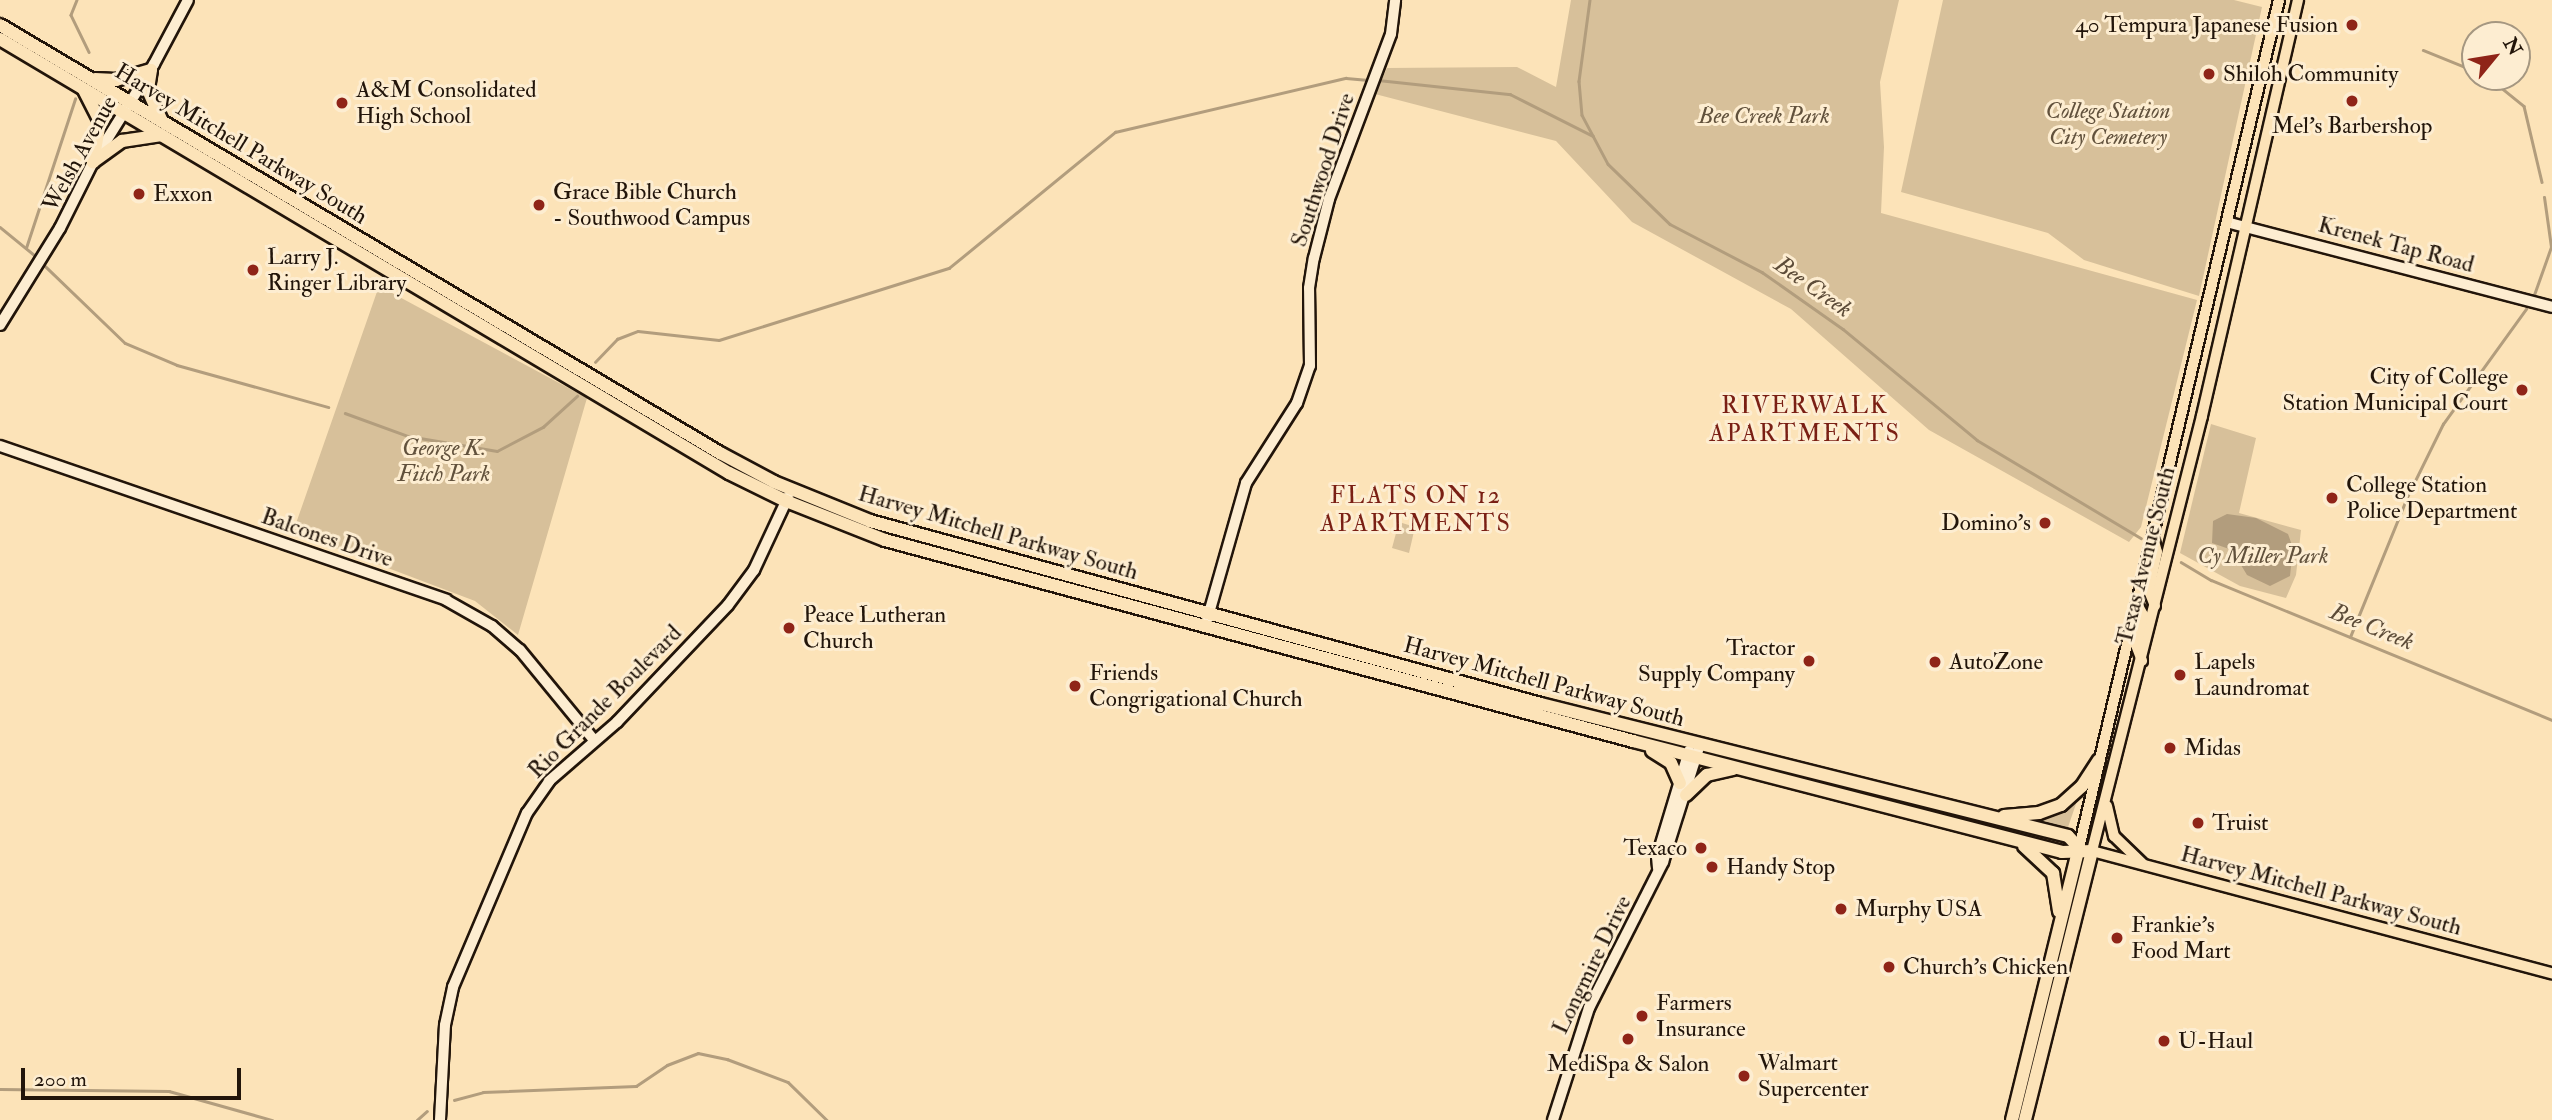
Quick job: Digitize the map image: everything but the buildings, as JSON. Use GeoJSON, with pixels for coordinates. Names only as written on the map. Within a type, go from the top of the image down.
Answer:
{"type":"FeatureCollection","features":[{"type":"Feature","properties":{"kind":"highway","name":"Harvey Mitchell Parkway South"},"geometry":{"type":"LineString","coordinates":[[0,25],[84,82]]}},
{"type":"Feature","properties":{"kind":"highway","name":"Harvey Mitchell Parkway South"},"geometry":{"type":"LineString","coordinates":[[0,39],[84,82],[390,258],[789,495]]}},
{"type":"Feature","properties":{"kind":"highway"},"geometry":{"type":"LineString","coordinates":[[151,70],[150,102],[164,129],[122,141],[93,162],[100,122],[84,82],[116,80],[151,70]]}},
{"type":"Feature","properties":{"kind":"highway","name":"Harvey Mitchell Parkway South"},"geometry":{"type":"LineString","coordinates":[[164,129],[372,261],[600,398],[789,495],[1207,621],[1633,741],[1694,749],[1744,769],[2065,852],[2079,848]]}},
{"type":"Feature","properties":{"kind":"highway"},"geometry":{"type":"LineString","coordinates":[[372,261],[390,258]]}},
{"type":"Feature","properties":{"kind":"highway","name":"Harvey Mitchell Parkway South"},"geometry":{"type":"LineString","coordinates":[[1207,621],[1694,749],[2068,836],[2079,848],[2092,852]]}},
{"type":"Feature","properties":{"kind":"highway"},"geometry":{"type":"LineString","coordinates":[[1633,741],[1666,759],[1683,789],[1716,771],[1744,769]]}},
{"type":"Feature","properties":{"kind":"highway"},"geometry":{"type":"LineString","coordinates":[[1994,817],[2039,813],[2061,805],[2082,786],[2099,760]]}},
{"type":"Feature","properties":{"kind":"highway"},"geometry":{"type":"LineString","coordinates":[[2008,838],[2036,854],[2053,873],[2059,928]]}},
{"type":"Feature","properties":{"kind":"highway","name":"Texas Avenue South"},"geometry":{"type":"LineString","coordinates":[[2012,1120],[2079,848]]}},
{"type":"Feature","properties":{"kind":"highway","name":"Texas Avenue South"},"geometry":{"type":"LineString","coordinates":[[2025,1120],[2092,852]]}},
{"type":"Feature","properties":{"kind":"main road","name":"Texas Avenue South"},"geometry":{"type":"LineString","coordinates":[[2079,848],[2230,223],[2279,0]]}},
{"type":"Feature","properties":{"kind":"main road","name":"Texas Avenue South"},"geometry":{"type":"LineString","coordinates":[[2092,852],[2142,661],[2247,227],[2298,0]]}},
{"type":"Feature","properties":{"kind":"main road"},"geometry":{"type":"LineString","coordinates":[[2153,539],[2157,552],[2149,591],[2155,606]]}},
{"type":"Feature","properties":{"kind":"main road"},"geometry":{"type":"LineString","coordinates":[[2137,604],[2143,615],[2136,645],[2142,661]]}},
{"type":"Feature","properties":{"kind":"main road"},"geometry":{"type":"LineString","coordinates":[[2106,797],[2114,836],[2145,866]]}},
{"type":"Feature","properties":{"kind":"main road","name":"Harvey Mitchell Parkway South"},"geometry":{"type":"LineString","coordinates":[[2092,852],[2552,973]]}},
{"type":"Feature","properties":{"kind":"street","name":"Welsh Avenue"},"geometry":{"type":"LineString","coordinates":[[0,325],[46,253],[93,162],[151,70],[188,0]]}},
{"type":"Feature","properties":{"kind":"street","name":"Southwood Drive"},"geometry":{"type":"LineString","coordinates":[[1207,621],[1246,483],[1297,403],[1310,366],[1309,288],[1314,258],[1329,199],[1391,34],[1395,0]]}},
{"type":"Feature","properties":{"kind":"street","name":"Krenek Tap Road"},"geometry":{"type":"LineString","coordinates":[[2230,223],[2552,307]]}},
{"type":"Feature","properties":{"kind":"street","name":"Balcones Drive"},"geometry":{"type":"LineString","coordinates":[[0,446],[446,600],[492,626],[520,650],[594,740]]}},
{"type":"Feature","properties":{"kind":"street","name":"Rio Grande Boulevard"},"geometry":{"type":"LineString","coordinates":[[440,1120],[445,1025],[458,969],[531,805],[549,781],[594,740],[728,605],[754,570],[789,495]]}},
{"type":"Feature","properties":{"kind":"street","name":"Longmire Drive"},"geometry":{"type":"LineString","coordinates":[[1553,1120],[1589,1008],[1658,868],[1694,749]]}},
{"type":"Feature","properties":{"kind":"green space","name":"Bee Creek Park"},"geometry":{"type":"Polygon","coordinates":[[[1571,0],[1899,0],[1880,82],[1884,147],[1881,213],[2197,300],[2141,527],[2129,542],[1929,430],[1791,309],[1632,222],[1556,141],[1375,94],[1387,68],[1517,67],[1556,87],[1571,0]]]}},
{"type":"Feature","properties":{"kind":"green space","name":"College Station City Cemetery"},"geometry":{"type":"Polygon","coordinates":[[[1943,0],[2234,0],[2262,7],[2199,296],[2084,260],[2048,233],[1901,192],[1943,0]]]}},
{"type":"Feature","properties":{"kind":"green space","name":"George K. Fitch Park"},"geometry":{"type":"Polygon","coordinates":[[[379,286],[587,398],[518,635],[475,601],[293,532],[379,286]]]}},
{"type":"Feature","properties":{"kind":"green space","name":"Cy Miller Park"},"geometry":{"type":"Polygon","coordinates":[[[2211,424],[2256,438],[2239,513],[2301,530],[2296,575],[2286,598],[2240,586],[2180,553],[2211,424]]]}},
{"type":"Feature","properties":{"kind":"green space"},"geometry":{"type":"Polygon","coordinates":[[[1399,522],[1415,527],[1409,553],[1392,548],[1399,522]]]}},
{"type":"Feature","properties":{"kind":"green space"},"geometry":{"type":"Polygon","coordinates":[[[2076,798],[2067,830],[2028,820],[2076,798]]]}},
{"type":"Feature","properties":{"kind":"shaded area"},"geometry":{"type":"Polygon","coordinates":[[[2227,514],[2256,518],[2288,534],[2293,548],[2290,576],[2270,586],[2247,575],[2232,550],[2212,543],[2213,521],[2227,514]]]}},
{"type":"Feature","properties":{"kind":"waterway"},"geometry":{"type":"LineString","coordinates":[[77,0],[71,15],[89,52]]}},
{"type":"Feature","properties":{"kind":"waterway","name":"Bee Creek"},"geometry":{"type":"LineString","coordinates":[[1590,0],[1579,81],[1582,115],[1608,164],[1670,224],[1762,272],[1843,329],[1977,440],[2141,538]]}},
{"type":"Feature","properties":{"kind":"waterway"},"geometry":{"type":"LineString","coordinates":[[2423,50],[2461,65]]}},
{"type":"Feature","properties":{"kind":"waterway"},"geometry":{"type":"LineString","coordinates":[[595,362],[617,339],[638,331],[719,340],[949,268],[1115,132],[1346,78],[1371,80]]}},
{"type":"Feature","properties":{"kind":"waterway"},"geometry":{"type":"LineString","coordinates":[[1378,80],[1510,94],[1593,136]]}},
{"type":"Feature","properties":{"kind":"waterway"},"geometry":{"type":"LineString","coordinates":[[2505,91],[2524,106],[2542,182]]}},
{"type":"Feature","properties":{"kind":"waterway"},"geometry":{"type":"LineString","coordinates":[[26,248],[75,99]]}},
{"type":"Feature","properties":{"kind":"waterway"},"geometry":{"type":"LineString","coordinates":[[2534,295],[2551,247],[2544,197]]}},
{"type":"Feature","properties":{"kind":"waterway"},"geometry":{"type":"LineString","coordinates":[[0,227],[38,258]]}},
{"type":"Feature","properties":{"kind":"waterway"},"geometry":{"type":"LineString","coordinates":[[42,263],[125,343],[177,365],[328,407]]}},
{"type":"Feature","properties":{"kind":"waterway"},"geometry":{"type":"LineString","coordinates":[[2350,637],[2408,495],[2443,424],[2526,309]]}},
{"type":"Feature","properties":{"kind":"waterway"},"geometry":{"type":"LineString","coordinates":[[345,413],[408,436],[497,451],[543,427],[577,396]]}},
{"type":"Feature","properties":{"kind":"waterway","name":"Bee Creek"},"geometry":{"type":"LineString","coordinates":[[2181,562],[2211,580],[2552,720]]}},
{"type":"Feature","properties":{"kind":"waterway"},"geometry":{"type":"LineString","coordinates":[[454,1100],[483,1092],[636,1086],[667,1065],[698,1053],[727,1059],[788,1082],[827,1120]]}},
{"type":"Feature","properties":{"kind":"waterway"},"geometry":{"type":"LineString","coordinates":[[0,1089],[169,1091],[272,1120]]}},
{"type":"Feature","properties":{"kind":"waterway"},"geometry":{"type":"LineString","coordinates":[[417,1120],[427,1111]]}},
{"type":"Feature","properties":{"kind":"place","name":"40 Tempura Japanese Fusion"},"geometry":{"type":"Point","coordinates":[2352,25]}},
{"type":"Feature","properties":{"kind":"place","name":"Shiloh Community"},"geometry":{"type":"Point","coordinates":[2209,74]}},
{"type":"Feature","properties":{"kind":"place","name":"Mel's Barbershop"},"geometry":{"type":"Point","coordinates":[2352,101]}},
{"type":"Feature","properties":{"kind":"place","name":"A&M Consolidated High School"},"geometry":{"type":"Point","coordinates":[342,103]}},
{"type":"Feature","properties":{"kind":"place","name":"Exxon"},"geometry":{"type":"Point","coordinates":[139,194]}},
{"type":"Feature","properties":{"kind":"place","name":"Grace Bible Church - Southwood Campus"},"geometry":{"type":"Point","coordinates":[539,205]}},
{"type":"Feature","properties":{"kind":"place","name":"Larry J. Ringer Library"},"geometry":{"type":"Point","coordinates":[253,270]}},
{"type":"Feature","properties":{"kind":"place","name":"City of College Station Municipal Court"},"geometry":{"type":"Point","coordinates":[2522,390]}},
{"type":"Feature","properties":{"kind":"place","name":"College Station Police Department"},"geometry":{"type":"Point","coordinates":[2332,498]}},
{"type":"Feature","properties":{"kind":"place","name":"Domino's"},"geometry":{"type":"Point","coordinates":[2045,523]}},
{"type":"Feature","properties":{"kind":"place","name":"Peace Lutheran Church"},"geometry":{"type":"Point","coordinates":[789,628]}},
{"type":"Feature","properties":{"kind":"place","name":"Tractor Supply Company"},"geometry":{"type":"Point","coordinates":[1809,661]}},
{"type":"Feature","properties":{"kind":"place","name":"AutoZone"},"geometry":{"type":"Point","coordinates":[1935,662]}},
{"type":"Feature","properties":{"kind":"place","name":"Lapels Laundromat"},"geometry":{"type":"Point","coordinates":[2180,675]}},
{"type":"Feature","properties":{"kind":"place","name":"Friends Congrigational Church"},"geometry":{"type":"Point","coordinates":[1075,686]}},
{"type":"Feature","properties":{"kind":"place","name":"Midas"},"geometry":{"type":"Point","coordinates":[2170,748]}},
{"type":"Feature","properties":{"kind":"place","name":"Truist"},"geometry":{"type":"Point","coordinates":[2198,823]}},
{"type":"Feature","properties":{"kind":"place","name":"Texaco"},"geometry":{"type":"Point","coordinates":[1701,848]}},
{"type":"Feature","properties":{"kind":"place","name":"Handy Stop"},"geometry":{"type":"Point","coordinates":[1712,867]}},
{"type":"Feature","properties":{"kind":"place","name":"Murphy USA"},"geometry":{"type":"Point","coordinates":[1841,909]}},
{"type":"Feature","properties":{"kind":"place","name":"Frankie's Food Mart"},"geometry":{"type":"Point","coordinates":[2117,938]}},
{"type":"Feature","properties":{"kind":"place","name":"Church's Chicken"},"geometry":{"type":"Point","coordinates":[1889,967]}},
{"type":"Feature","properties":{"kind":"place","name":"Farmers Insurance"},"geometry":{"type":"Point","coordinates":[1642,1016]}},
{"type":"Feature","properties":{"kind":"place","name":"MediSpa & Salon"},"geometry":{"type":"Point","coordinates":[1628,1039]}},
{"type":"Feature","properties":{"kind":"place","name":"U-Haul"},"geometry":{"type":"Point","coordinates":[2164,1041]}},
{"type":"Feature","properties":{"kind":"place","name":"Walmart Supercenter"},"geometry":{"type":"Point","coordinates":[1744,1076]}},
{"type":"Feature","properties":{"kind":"district","name":"RIVERWALK APARTMENTS"},"geometry":{"type":"Point","coordinates":[1805,420]}},
{"type":"Feature","properties":{"kind":"district","name":"FLATS ON 12 APARTMENTS"},"geometry":{"type":"Point","coordinates":[1416,510]}}]}
